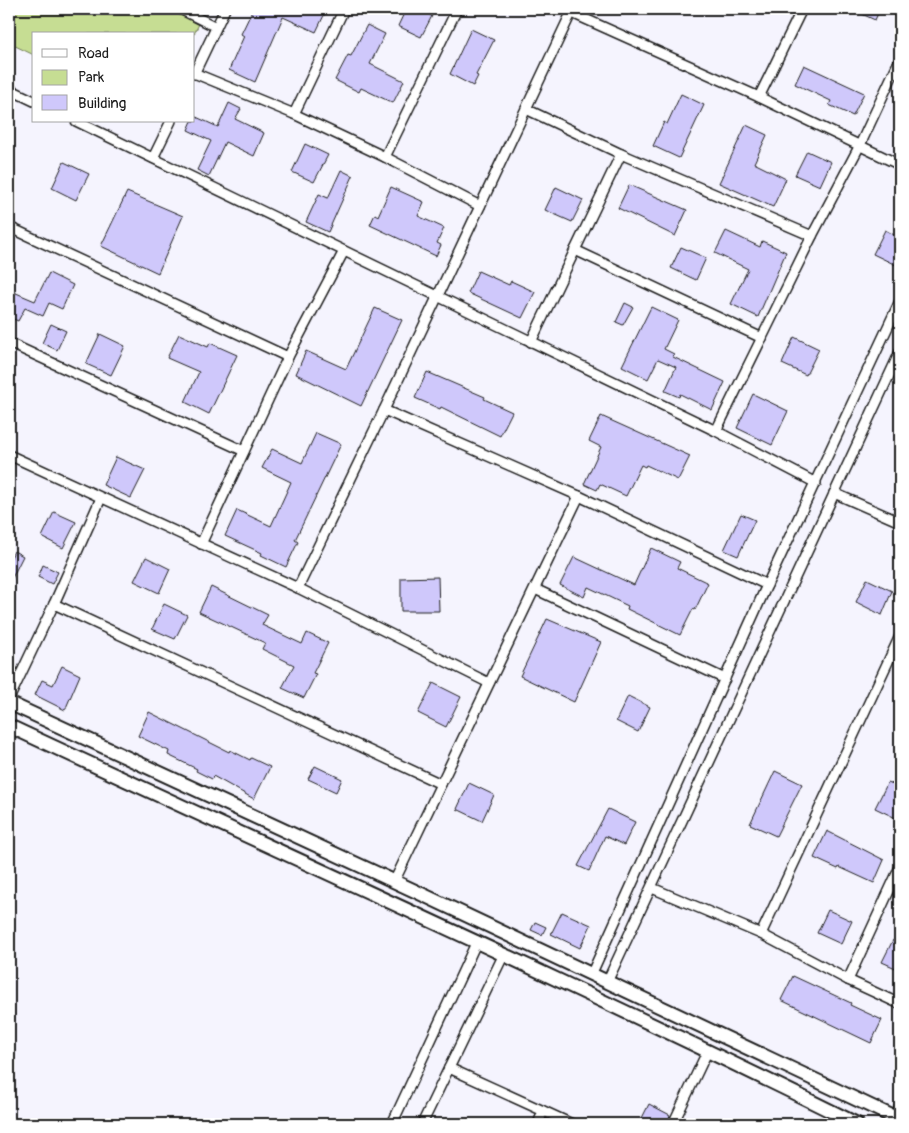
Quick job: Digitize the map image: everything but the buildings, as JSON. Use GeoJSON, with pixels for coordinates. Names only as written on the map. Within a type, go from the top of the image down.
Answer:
{"type":"FeatureCollection","features":[{"type":"Feature","properties":{"kind":"street"},"geometry":{"type":"LineString","coordinates":[[180,9],[216,27]]}},
{"type":"Feature","properties":{"kind":"street"},"geometry":{"type":"LineString","coordinates":[[195,72],[225,9]]}},
{"type":"Feature","properties":{"kind":"street"},"geometry":{"type":"LineString","coordinates":[[294,114],[344,9]]}},
{"type":"Feature","properties":{"kind":"street"},"geometry":{"type":"LineString","coordinates":[[385,157],[457,9]]}},
{"type":"Feature","properties":{"kind":"street"},"geometry":{"type":"LineString","coordinates":[[759,97],[802,9]]}},
{"type":"Feature","properties":{"kind":"street"},"geometry":{"type":"LineString","coordinates":[[298,588],[572,11],[900,164]]}},
{"type":"Feature","properties":{"kind":"street"},"geometry":{"type":"LineString","coordinates":[[716,431],[812,236],[860,145],[900,59]]}},
{"type":"Feature","properties":{"kind":"street"},"geometry":{"type":"LineString","coordinates":[[195,74],[294,114],[385,157],[480,206]]}},
{"type":"Feature","properties":{"kind":"street"},"geometry":{"type":"LineString","coordinates":[[9,89],[32,100]]}},
{"type":"Feature","properties":{"kind":"street"},"geometry":{"type":"LineString","coordinates":[[526,109],[621,154],[812,236]]}},
{"type":"Feature","properties":{"kind":"street"},"geometry":{"type":"LineString","coordinates":[[78,122],[716,431],[816,483]]}},
{"type":"Feature","properties":{"kind":"street"},"geometry":{"type":"LineString","coordinates":[[153,158],[171,122]]}},
{"type":"Feature","properties":{"kind":"street"},"geometry":{"type":"LineString","coordinates":[[532,342],[621,154]]}},
{"type":"Feature","properties":{"kind":"street"},"geometry":{"type":"LineString","coordinates":[[9,227],[288,357]]}},
{"type":"Feature","properties":{"kind":"street"},"geometry":{"type":"LineString","coordinates":[[575,250],[762,338]]}},
{"type":"Feature","properties":{"kind":"street"},"geometry":{"type":"LineString","coordinates":[[201,544],[288,357],[344,251]]}},
{"type":"Feature","properties":{"kind":"street"},"geometry":{"type":"LineString","coordinates":[[591,975],[767,585],[900,301]]}},
{"type":"Feature","properties":{"kind":"street"},"geometry":{"type":"LineString","coordinates":[[9,343],[244,451]]}},
{"type":"Feature","properties":{"kind":"street"},"geometry":{"type":"LineString","coordinates":[[607,982],[900,352]]}},
{"type":"Feature","properties":{"kind":"street"},"geometry":{"type":"LineString","coordinates":[[384,410],[580,496],[767,585]]}},
{"type":"Feature","properties":{"kind":"street"},"geometry":{"type":"LineString","coordinates":[[9,456],[298,588],[490,683]]}},
{"type":"Feature","properties":{"kind":"street"},"geometry":{"type":"LineString","coordinates":[[834,493],[900,522]]}},
{"type":"Feature","properties":{"kind":"street"},"geometry":{"type":"LineString","coordinates":[[394,882],[580,496]]}},
{"type":"Feature","properties":{"kind":"street"},"geometry":{"type":"LineString","coordinates":[[9,700],[101,498]]}},
{"type":"Feature","properties":{"kind":"street"},"geometry":{"type":"LineString","coordinates":[[535,589],[725,679]]}},
{"type":"Feature","properties":{"kind":"street"},"geometry":{"type":"LineString","coordinates":[[54,604],[441,784]]}},
{"type":"Feature","properties":{"kind":"street"},"geometry":{"type":"LineString","coordinates":[[761,934],[899,640]]}},
{"type":"Feature","properties":{"kind":"street"},"geometry":{"type":"LineString","coordinates":[[9,703],[591,975],[898,1115]]}},
{"type":"Feature","properties":{"kind":"street"},"geometry":{"type":"LineString","coordinates":[[9,726],[504,954],[708,1050],[857,1124]]}},
{"type":"Feature","properties":{"kind":"street"},"geometry":{"type":"LineString","coordinates":[[848,980],[900,867]]}},
{"type":"Feature","properties":{"kind":"street"},"geometry":{"type":"LineString","coordinates":[[652,888],[761,934],[848,980],[900,1004]]}},
{"type":"Feature","properties":{"kind":"street"},"geometry":{"type":"LineString","coordinates":[[392,1124],[477,942]]}},
{"type":"Feature","properties":{"kind":"street"},"geometry":{"type":"LineString","coordinates":[[422,1124],[504,954]]}},
{"type":"Feature","properties":{"kind":"street"},"geometry":{"type":"LineString","coordinates":[[673,1124],[708,1050]]}},
{"type":"Feature","properties":{"kind":"street"},"geometry":{"type":"LineString","coordinates":[[449,1068],[572,1124]]}},
{"type":"Feature","properties":{"kind":"street"},"geometry":{"type":"LineString","coordinates":[[538,1124],[543,1111]]}},
{"type":"Feature","properties":{"kind":"green space"},"geometry":{"type":"Polygon","coordinates":[[[9,9],[168,9],[199,24],[195,32],[32,32],[32,54],[9,43],[9,9]]]}}]}
